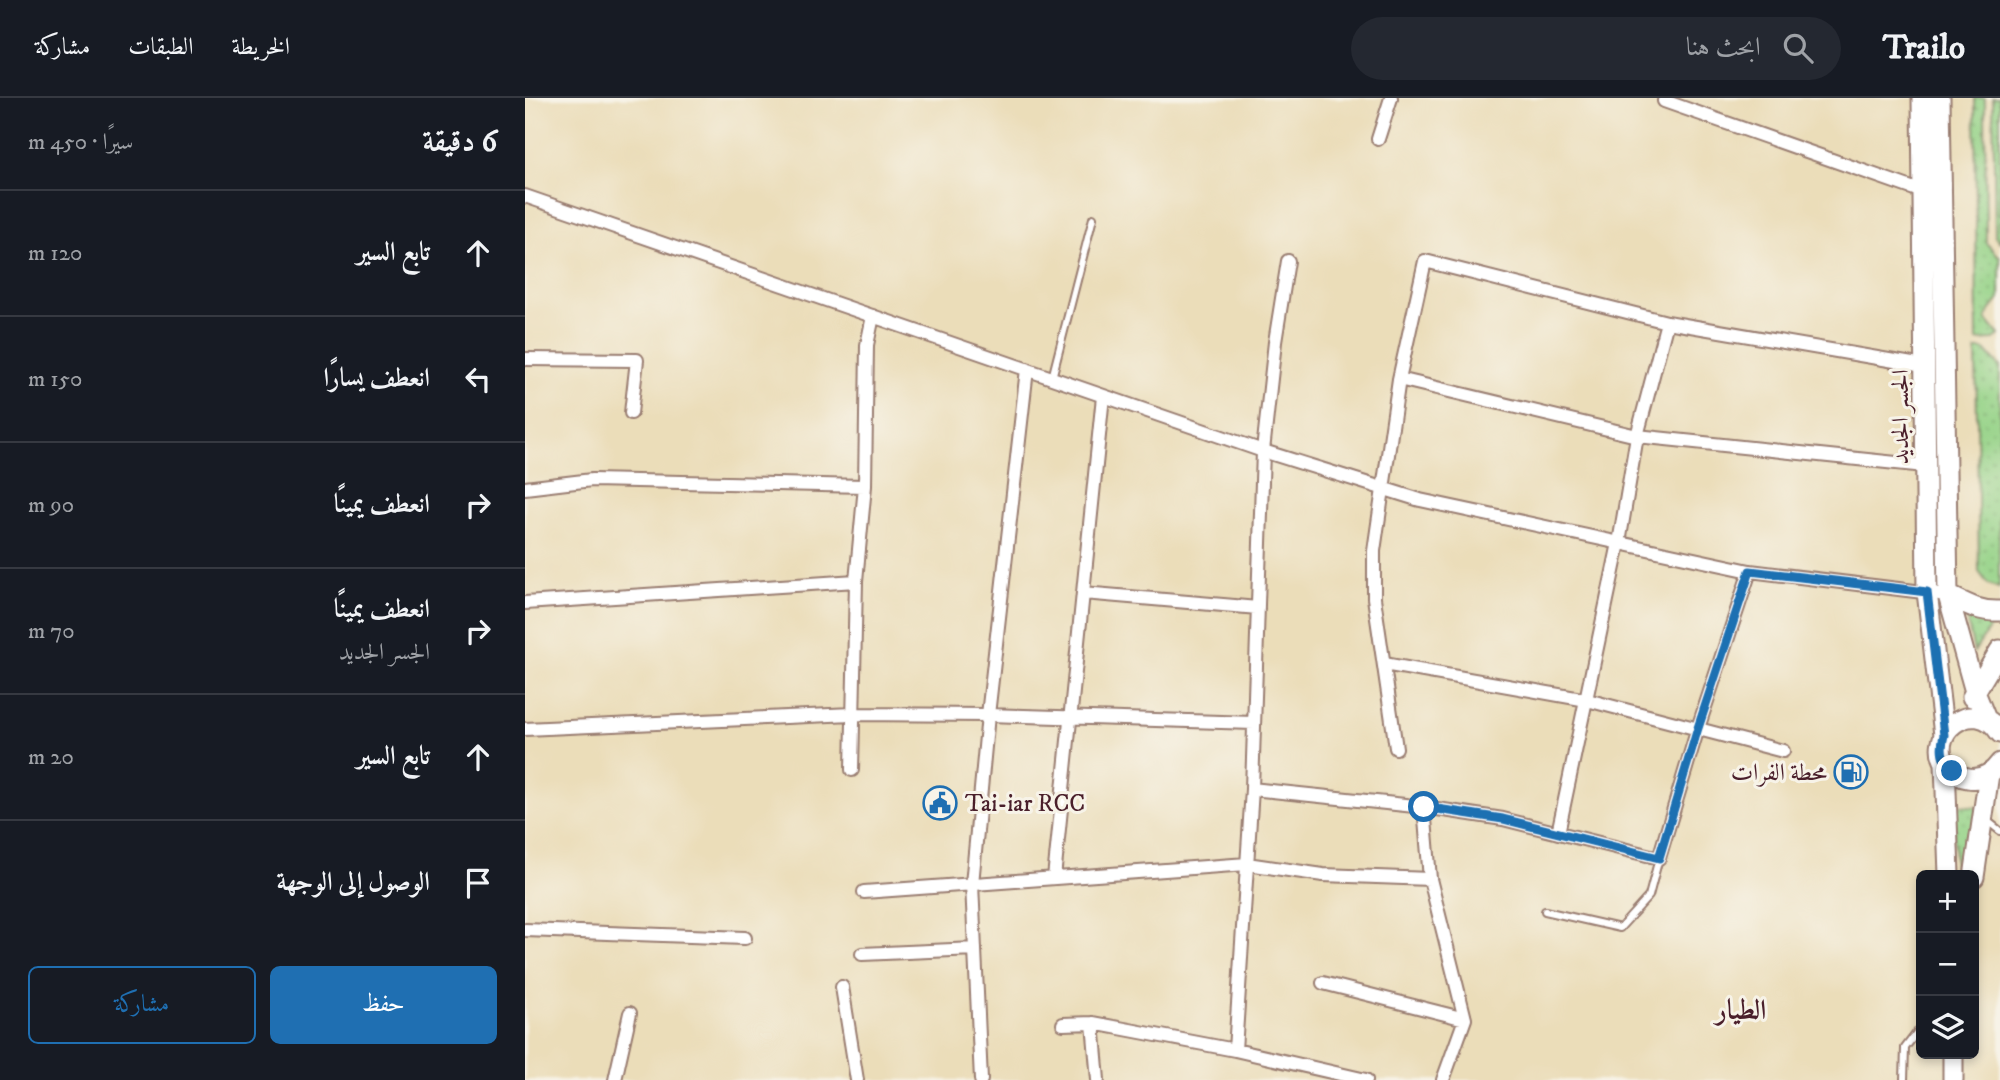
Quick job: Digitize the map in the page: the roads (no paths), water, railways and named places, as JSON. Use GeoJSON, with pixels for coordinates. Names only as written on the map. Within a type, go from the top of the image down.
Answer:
{"type":"FeatureCollection","features":[{"type":"Feature","properties":{"kind":"main road","name":"الجسر الجديد"},"geometry":{"type":"LineString","coordinates":[[1922,98],[1927,592],[1949,729],[1941,745],[1945,763],[1949,870]]}},
{"type":"Feature","properties":{"kind":"main road","name":"الجسر الجديد"},"geometry":{"type":"LineString","coordinates":[[1940,98],[1948,595],[1975,692],[1993,726]]}},
{"type":"Feature","properties":{"kind":"main road"},"geometry":{"type":"LineString","coordinates":[[1948,595],[1972,608],[1986,612],[2000,611]]}},
{"type":"Feature","properties":{"kind":"main road"},"geometry":{"type":"LineString","coordinates":[[1949,729],[2000,650]]}},
{"type":"Feature","properties":{"kind":"main road"},"geometry":{"type":"LineString","coordinates":[[1949,729],[1970,717],[1993,726]]}},
{"type":"Feature","properties":{"kind":"main road"},"geometry":{"type":"LineString","coordinates":[[1945,763],[1952,771],[1970,779],[1980,778],[1995,768]]}},
{"type":"Feature","properties":{"kind":"main road"},"geometry":{"type":"LineString","coordinates":[[1975,870],[1983,818],[1995,768]]}},
{"type":"Feature","properties":{"kind":"main road"},"geometry":{"type":"LineString","coordinates":[[1953,1059],[1953,1080]]}},
{"type":"Feature","properties":{"kind":"street"},"geometry":{"type":"LineString","coordinates":[[1378,139],[1391,98]]}},
{"type":"Feature","properties":{"kind":"street"},"geometry":{"type":"LineString","coordinates":[[1664,101],[1923,192]]}},
{"type":"Feature","properties":{"kind":"street"},"geometry":{"type":"LineString","coordinates":[[525,196],[1263,452],[1420,500],[1750,571],[1948,595]]}},
{"type":"Feature","properties":{"kind":"street"},"geometry":{"type":"LineString","coordinates":[[1235,1051],[1252,789],[1263,452],[1275,342],[1288,261]]}},
{"type":"Feature","properties":{"kind":"street"},"geometry":{"type":"LineString","coordinates":[[1396,748],[1374,598],[1374,551],[1399,379],[1425,261],[1667,323],[1924,366]]}},
{"type":"Feature","properties":{"kind":"street"},"geometry":{"type":"LineString","coordinates":[[852,770],[856,581],[865,486],[867,345],[873,316]]}},
{"type":"Feature","properties":{"kind":"street"},"geometry":{"type":"LineString","coordinates":[[1557,833],[1619,543],[1637,436],[1667,323]]}},
{"type":"Feature","properties":{"kind":"street"},"geometry":{"type":"LineString","coordinates":[[525,359],[637,360],[631,413]]}},
{"type":"Feature","properties":{"kind":"street"},"geometry":{"type":"LineString","coordinates":[[981,1080],[972,884],[1027,369]]}},
{"type":"Feature","properties":{"kind":"street"},"geometry":{"type":"LineString","coordinates":[[1399,379],[1637,436],[1925,466]]}},
{"type":"Feature","properties":{"kind":"street"},"geometry":{"type":"LineString","coordinates":[[1054,878],[1103,396]]}},
{"type":"Feature","properties":{"kind":"street"},"geometry":{"type":"LineString","coordinates":[[525,488],[592,480],[865,486]]}},
{"type":"Feature","properties":{"kind":"street"},"geometry":{"type":"LineString","coordinates":[[1252,789],[1424,807],[1503,819],[1659,858],[1698,728],[1750,571]]}},
{"type":"Feature","properties":{"kind":"street"},"geometry":{"type":"LineString","coordinates":[[525,603],[856,581]]}},
{"type":"Feature","properties":{"kind":"street"},"geometry":{"type":"LineString","coordinates":[[1083,593],[1258,608]]}},
{"type":"Feature","properties":{"kind":"street"},"geometry":{"type":"LineString","coordinates":[[1384,664],[1587,700],[1783,751]]}},
{"type":"Feature","properties":{"kind":"street"},"geometry":{"type":"LineString","coordinates":[[525,729],[852,714],[1254,723]]}},
{"type":"Feature","properties":{"kind":"street"},"geometry":{"type":"LineString","coordinates":[[1424,807],[1430,879],[1465,1019],[1443,1080]]}},
{"type":"Feature","properties":{"kind":"street"},"geometry":{"type":"LineString","coordinates":[[864,892],[1247,864],[1323,875],[1430,879]]}},
{"type":"Feature","properties":{"kind":"street"},"geometry":{"type":"LineString","coordinates":[[525,930],[745,938]]}},
{"type":"Feature","properties":{"kind":"street"},"geometry":{"type":"LineString","coordinates":[[862,954],[975,949]]}},
{"type":"Feature","properties":{"kind":"street"},"geometry":{"type":"LineString","coordinates":[[1323,983],[1465,1019]]}},
{"type":"Feature","properties":{"kind":"street"},"geometry":{"type":"LineString","coordinates":[[842,987],[857,1080]]}},
{"type":"Feature","properties":{"kind":"street"},"geometry":{"type":"LineString","coordinates":[[615,1080],[629,1013]]}},
{"type":"Feature","properties":{"kind":"street"},"geometry":{"type":"LineString","coordinates":[[1093,1023],[1098,1080]]}},
{"type":"Feature","properties":{"kind":"street"},"geometry":{"type":"LineString","coordinates":[[1063,1024],[1093,1023],[1366,1080]]}},
{"type":"Feature","properties":{"kind":"lane"},"geometry":{"type":"LineString","coordinates":[[1052,378],[1093,218]]}},
{"type":"Feature","properties":{"kind":"lane"},"geometry":{"type":"LineString","coordinates":[[1983,818],[2000,831]]}},
{"type":"Feature","properties":{"kind":"lane"},"geometry":{"type":"LineString","coordinates":[[1545,911],[1620,929],[1649,895],[1659,858]]}},
{"type":"Feature","properties":{"kind":"lane"},"geometry":{"type":"LineString","coordinates":[[1904,1080],[1905,1048],[1916,1034]]}},
{"type":"Feature","properties":{"kind":"place","name":"محطة الفرات"},"geometry":{"type":"Point","coordinates":[1851,772]}},
{"type":"Feature","properties":{"kind":"place","name":"Tai-iar RCC"},"geometry":{"type":"Point","coordinates":[940,803]}},
{"type":"Feature","properties":{"kind":"district","name":"الطيار"},"geometry":{"type":"Point","coordinates":[1741,1009]}}]}
